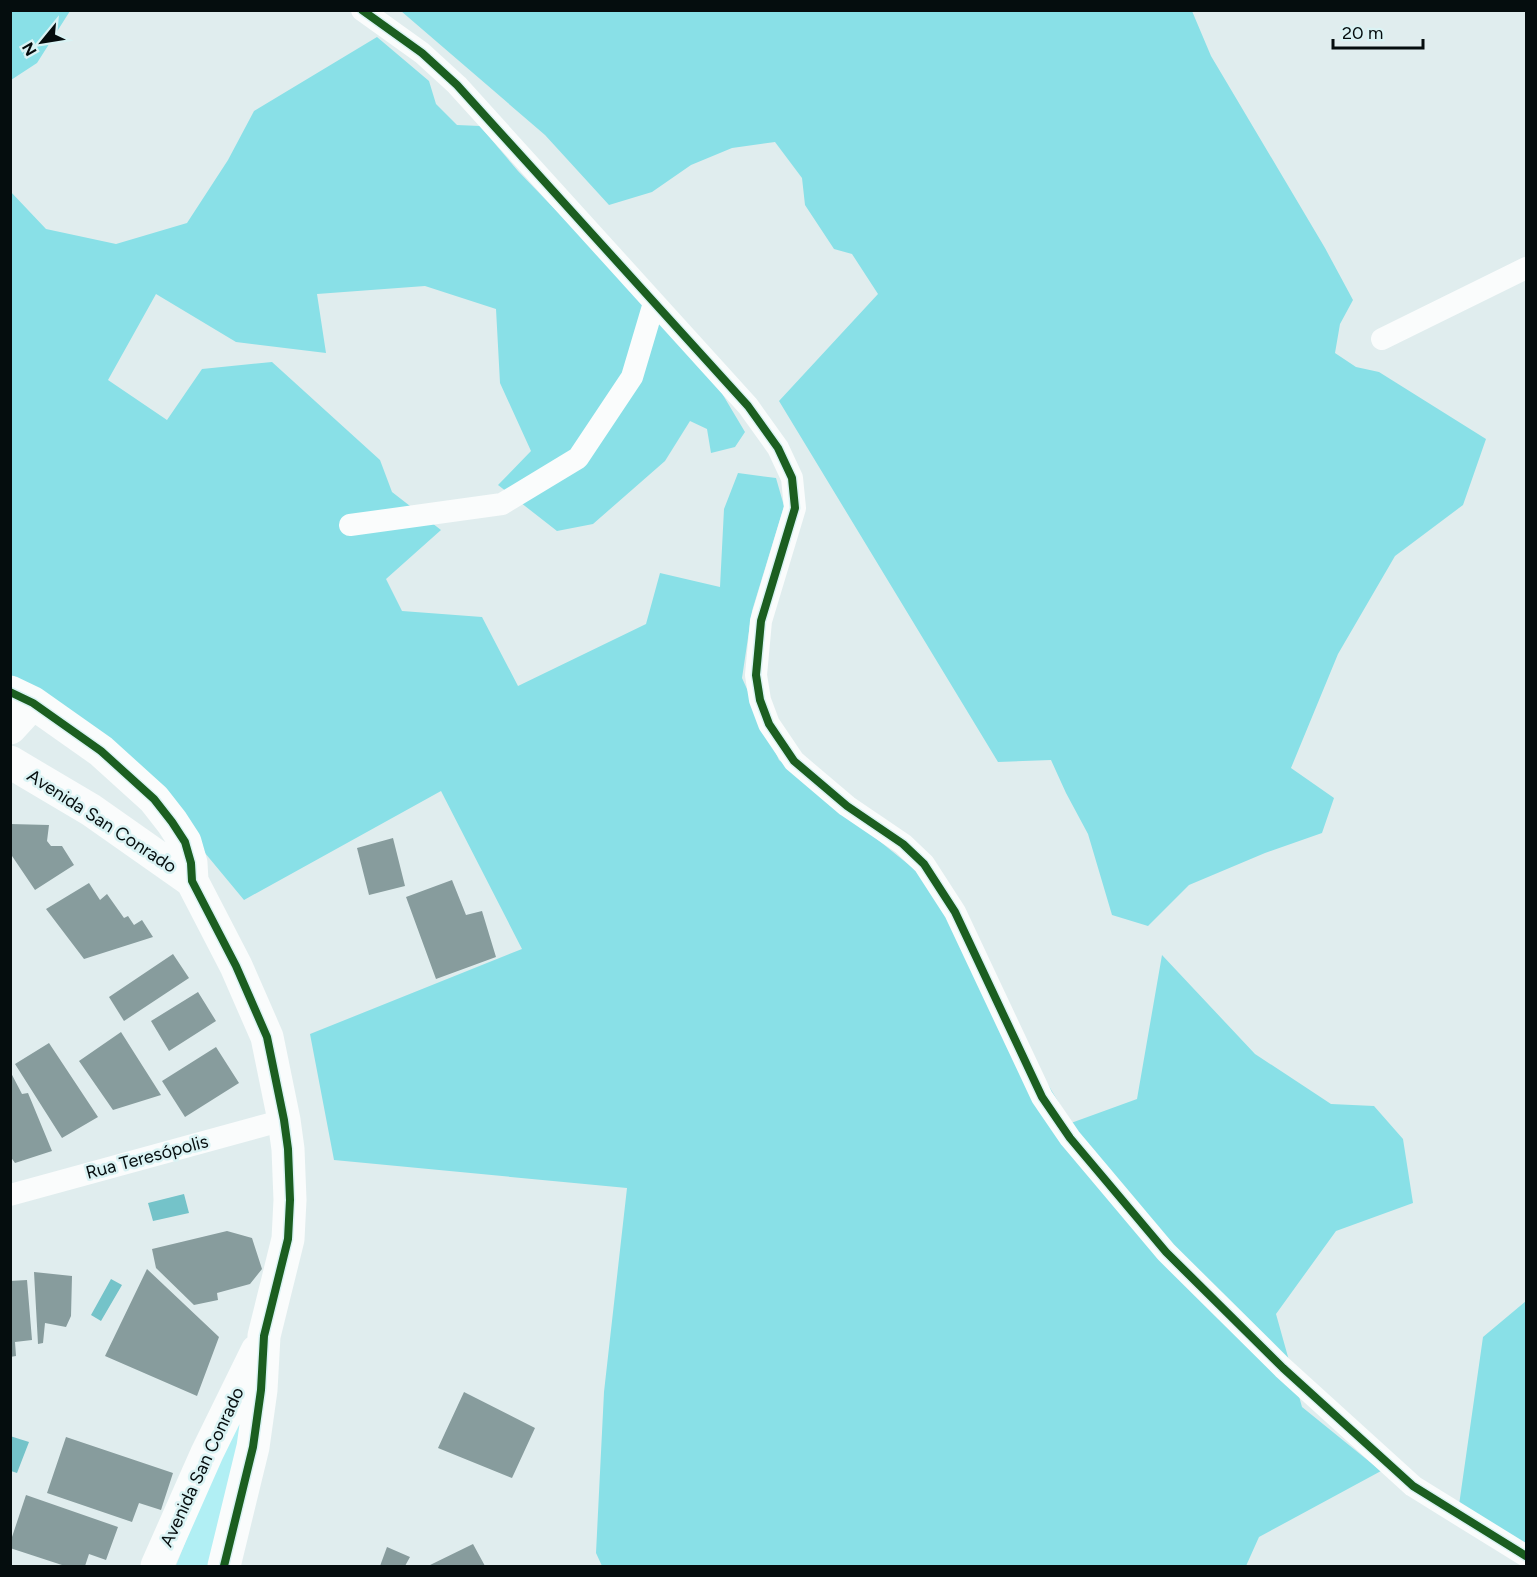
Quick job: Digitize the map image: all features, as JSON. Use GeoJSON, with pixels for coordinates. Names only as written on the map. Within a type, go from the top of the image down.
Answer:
{"type":"FeatureCollection","features":[{"type":"Feature","properties":{"kind":"street"},"geometry":{"type":"LineString","coordinates":[[362,10],[422,53],[457,85],[748,406],[778,448],[792,478],[795,508],[761,621],[756,675],[760,700],[769,724],[794,761],[847,806],[903,844],[924,864],[956,912],[1042,1097],[1070,1138],[1166,1252],[1282,1368],[1413,1486],[1527,1556]]}},
{"type":"Feature","properties":{"kind":"street"},"geometry":{"type":"LineString","coordinates":[[1382,339],[1527,268]]}},
{"type":"Feature","properties":{"kind":"street"},"geometry":{"type":"LineString","coordinates":[[350,525],[502,504],[578,458],[632,377],[654,303]]}},
{"type":"Feature","properties":{"kind":"street"},"geometry":{"type":"LineString","coordinates":[[10,728],[22,697]]}},
{"type":"Feature","properties":{"kind":"street","name":"Avenida San Conrado"},"geometry":{"type":"LineString","coordinates":[[22,697],[100,751],[154,800],[185,842],[191,863],[192,881],[236,966],[267,1037],[285,1120],[290,1200],[288,1239],[264,1336],[261,1390],[253,1447],[224,1566]]}},
{"type":"Feature","properties":{"kind":"street","name":"Avenida San Conrado"},"geometry":{"type":"LineString","coordinates":[[10,762],[101,816],[192,881]]}},
{"type":"Feature","properties":{"kind":"street","name":"Rua Teresópolis"},"geometry":{"type":"LineString","coordinates":[[10,1194],[285,1120]]}},
{"type":"Feature","properties":{"kind":"street","name":"Avenida San Conrado"},"geometry":{"type":"LineString","coordinates":[[157,1566],[207,1453],[264,1336]]}},
{"type":"Feature","properties":{"kind":"shaded area"},"geometry":{"type":"Polygon","coordinates":[[[11,10],[70,11],[37,63],[11,80],[11,10]]]}},
{"type":"Feature","properties":{"kind":"shaded area"},"geometry":{"type":"Polygon","coordinates":[[[401,11],[1192,11],[1211,56],[1325,248],[1353,300],[1340,324],[1335,353],[1356,367],[1379,372],[1486,439],[1463,505],[1395,556],[1338,654],[1291,768],[1334,798],[1322,833],[1265,853],[1189,885],[1148,926],[1112,915],[1088,834],[1051,760],[998,762],[779,401],[878,294],[852,254],[834,249],[805,205],[802,178],[775,142],[732,148],[691,165],[652,192],[609,205],[545,135],[401,11]]]}},
{"type":"Feature","properties":{"kind":"shaded area"},"geometry":{"type":"Polygon","coordinates":[[[377,37],[429,81],[436,104],[457,125],[480,126],[518,171],[600,256],[717,385],[745,432],[735,447],[711,453],[707,429],[690,421],[665,461],[593,524],[557,531],[498,485],[531,451],[500,383],[496,309],[425,286],[317,294],[326,353],[236,342],[156,294],[108,380],[167,420],[202,369],[272,362],[380,460],[392,492],[441,530],[386,579],[402,611],[482,617],[518,686],[646,624],[660,573],[720,587],[724,509],[738,473],[776,478],[784,506],[752,611],[742,678],[779,760],[924,877],[1071,1123],[1137,1099],[1162,955],[1255,1054],[1331,1104],[1374,1106],[1403,1139],[1413,1203],[1336,1231],[1276,1314],[1302,1407],[1381,1471],[1259,1537],[1246,1566],[602,1566],[596,1553],[604,1392],[627,1188],[334,1160],[310,1034],[522,949],[441,791],[244,900],[161,800],[11,693],[10,191],[46,229],[116,244],[187,223],[228,160],[254,111],[377,37]]]}},
{"type":"Feature","properties":{"kind":"shaded area"},"geometry":{"type":"Polygon","coordinates":[[[184,1194],[189,1213],[153,1221],[148,1203],[184,1194]]]}},
{"type":"Feature","properties":{"kind":"shaded area"},"geometry":{"type":"Polygon","coordinates":[[[111,1279],[122,1285],[101,1321],[91,1315],[111,1279]]]}},
{"type":"Feature","properties":{"kind":"shaded area"},"geometry":{"type":"Polygon","coordinates":[[[1526,1301],[1526,1544],[1459,1505],[1483,1337],[1526,1301]]]}},
{"type":"Feature","properties":{"kind":"shaded area"},"geometry":{"type":"Polygon","coordinates":[[[239,1419],[248,1446],[208,1566],[176,1566],[223,1445],[239,1419]]]}},
{"type":"Feature","properties":{"kind":"shaded area"},"geometry":{"type":"Polygon","coordinates":[[[10,1436],[29,1442],[17,1473],[11,1471],[10,1436]]]}},
{"type":"Feature","properties":{"kind":"building"},"geometry":{"type":"Polygon","coordinates":[[[10,824],[49,825],[47,841],[51,846],[62,846],[74,865],[35,890],[10,853],[10,824]]]}},
{"type":"Feature","properties":{"kind":"building"},"geometry":{"type":"Polygon","coordinates":[[[393,838],[405,886],[369,895],[357,848],[393,838]]]}},
{"type":"Feature","properties":{"kind":"building"},"geometry":{"type":"Polygon","coordinates":[[[452,880],[466,915],[482,911],[496,957],[436,979],[406,897],[452,880]]]}},
{"type":"Feature","properties":{"kind":"building"},"geometry":{"type":"Polygon","coordinates":[[[89,883],[100,900],[107,894],[124,918],[128,916],[134,925],[142,920],[153,937],[84,959],[46,909],[89,883]]]}},
{"type":"Feature","properties":{"kind":"building"},"geometry":{"type":"Polygon","coordinates":[[[173,954],[189,978],[124,1021],[109,997],[173,954]]]}},
{"type":"Feature","properties":{"kind":"building"},"geometry":{"type":"Polygon","coordinates":[[[198,992],[216,1021],[169,1051],[151,1021],[198,992]]]}},
{"type":"Feature","properties":{"kind":"building"},"geometry":{"type":"Polygon","coordinates":[[[121,1032],[161,1095],[113,1110],[79,1061],[121,1032]]]}},
{"type":"Feature","properties":{"kind":"building"},"geometry":{"type":"Polygon","coordinates":[[[49,1043],[98,1117],[62,1138],[15,1064],[49,1043]]]}},
{"type":"Feature","properties":{"kind":"building"},"geometry":{"type":"Polygon","coordinates":[[[216,1047],[239,1083],[185,1117],[162,1081],[216,1047]]]}},
{"type":"Feature","properties":{"kind":"building"},"geometry":{"type":"Polygon","coordinates":[[[10,1071],[22,1094],[28,1093],[52,1151],[15,1163],[10,1156],[10,1071]]]}},
{"type":"Feature","properties":{"kind":"building"},"geometry":{"type":"Polygon","coordinates":[[[227,1231],[252,1238],[262,1269],[250,1284],[217,1293],[218,1300],[194,1305],[156,1268],[152,1249],[227,1231]]]}},
{"type":"Feature","properties":{"kind":"building"},"geometry":{"type":"Polygon","coordinates":[[[147,1269],[219,1337],[197,1396],[105,1356],[147,1269]]]}},
{"type":"Feature","properties":{"kind":"building"},"geometry":{"type":"Polygon","coordinates":[[[34,1272],[72,1276],[71,1316],[66,1327],[45,1323],[43,1343],[38,1344],[34,1272]]]}},
{"type":"Feature","properties":{"kind":"building"},"geometry":{"type":"Polygon","coordinates":[[[27,1280],[32,1340],[15,1342],[16,1356],[10,1357],[10,1281],[27,1280]]]}},
{"type":"Feature","properties":{"kind":"building"},"geometry":{"type":"Polygon","coordinates":[[[464,1392],[535,1428],[512,1478],[438,1448],[464,1392]]]}},
{"type":"Feature","properties":{"kind":"building"},"geometry":{"type":"Polygon","coordinates":[[[66,1437],[173,1473],[161,1510],[139,1503],[132,1522],[47,1493],[66,1437]]]}},
{"type":"Feature","properties":{"kind":"building"},"geometry":{"type":"Polygon","coordinates":[[[26,1495],[118,1527],[106,1560],[89,1554],[85,1566],[65,1566],[10,1548],[26,1495]]]}},
{"type":"Feature","properties":{"kind":"building"},"geometry":{"type":"Polygon","coordinates":[[[473,1544],[485,1566],[428,1566],[473,1544]]]}},
{"type":"Feature","properties":{"kind":"building"},"geometry":{"type":"Polygon","coordinates":[[[387,1547],[410,1557],[405,1566],[380,1566],[387,1547]]]}},
{"type":"Feature","properties":{"kind":"cycle path"},"geometry":{"type":"LineString","coordinates":[[362,10],[422,53],[457,85],[748,406],[778,448],[792,478],[795,508],[761,621],[756,675],[760,700],[769,724],[794,761],[847,806],[903,844],[924,864],[955,912],[1042,1097],[1070,1138],[1166,1252],[1283,1368],[1413,1486],[1526,1556]]}},
{"type":"Feature","properties":{"kind":"cycle path"},"geometry":{"type":"LineString","coordinates":[[10,692],[33,703],[101,751],[154,799],[172,822],[185,842],[191,863],[192,881],[236,966],[267,1037],[288,1149],[290,1200],[288,1239],[264,1336],[261,1390],[253,1447],[224,1566]]}}]}
